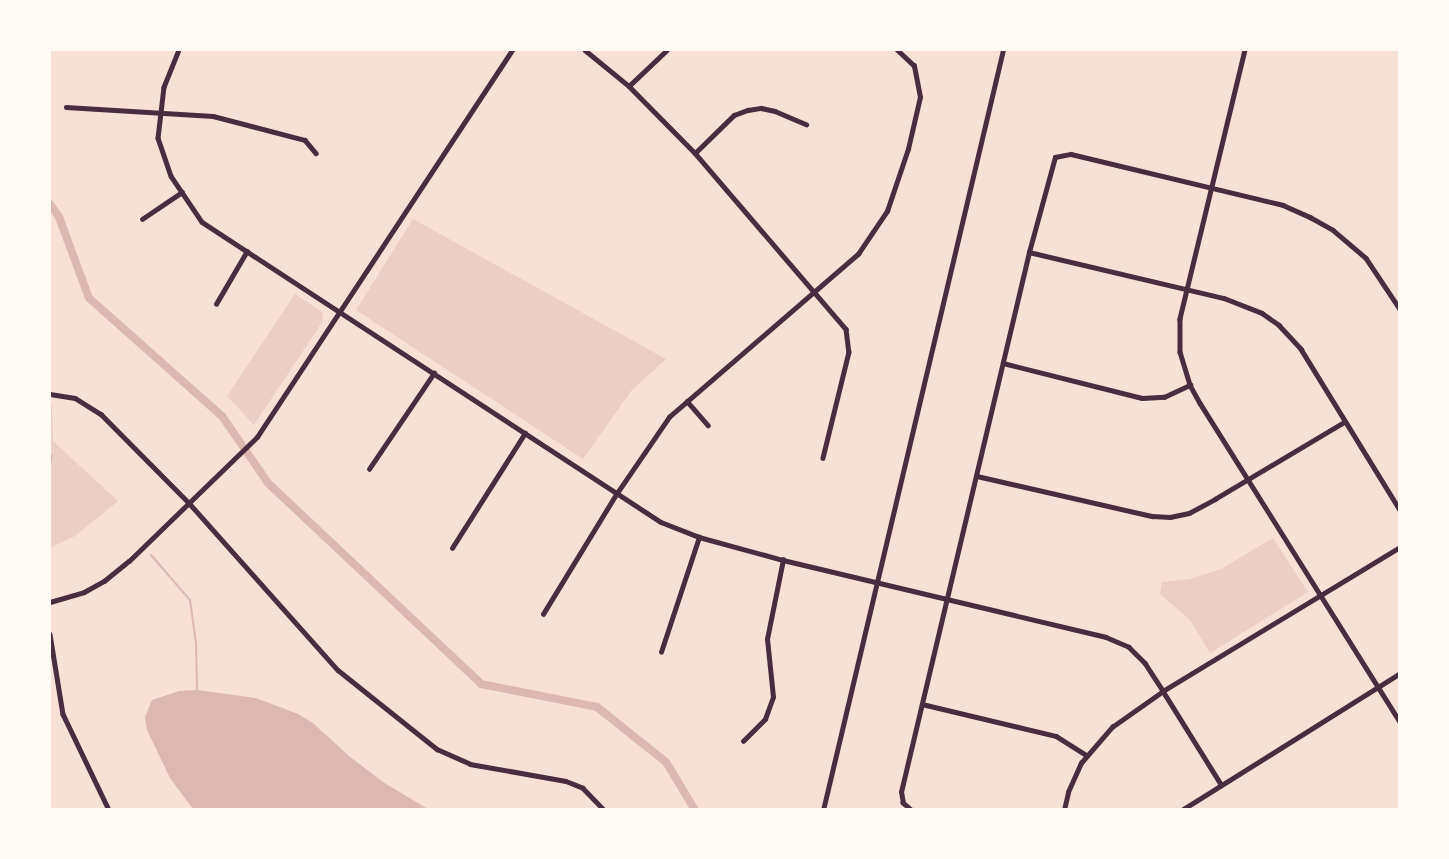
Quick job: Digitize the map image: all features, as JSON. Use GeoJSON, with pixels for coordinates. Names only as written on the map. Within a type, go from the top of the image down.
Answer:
{"type":"FeatureCollection","features":[{"type":"Feature","properties":{"kind":"street"},"geometry":{"type":"LineString","coordinates":[[178,50],[164,87],[158,138],[171,176],[202,222],[661,522],[699,537],[783,560],[1118,641],[1134,652],[1163,691],[1221,784]]}},
{"type":"Feature","properties":{"kind":"street"},"geometry":{"type":"LineString","coordinates":[[50,602],[84,592],[104,581],[190,504],[257,437],[512,50]]}},
{"type":"Feature","properties":{"kind":"street"},"geometry":{"type":"LineString","coordinates":[[585,50],[629,86],[695,153],[846,329],[849,352],[823,458]]}},
{"type":"Feature","properties":{"kind":"street"},"geometry":{"type":"LineString","coordinates":[[629,86],[667,50]]}},
{"type":"Feature","properties":{"kind":"street"},"geometry":{"type":"LineString","coordinates":[[823,810],[875,582],[1003,50]]}},
{"type":"Feature","properties":{"kind":"street"},"geometry":{"type":"LineString","coordinates":[[1245,50],[1178,332],[1180,352],[1190,385],[1400,722]]}},
{"type":"Feature","properties":{"kind":"street"},"geometry":{"type":"LineString","coordinates":[[543,614],[617,493],[669,417],[858,254],[887,211],[908,149],[920,97],[914,66],[901,51]]}},
{"type":"Feature","properties":{"kind":"street"},"geometry":{"type":"LineString","coordinates":[[66,107],[213,116],[304,140],[316,153]]}},
{"type":"Feature","properties":{"kind":"street"},"geometry":{"type":"LineString","coordinates":[[695,153],[734,115],[748,110],[775,111],[806,124]]}},
{"type":"Feature","properties":{"kind":"street"},"geometry":{"type":"LineString","coordinates":[[911,810],[903,803],[901,792],[1051,162],[1059,154],[1071,154],[1283,205],[1333,230],[1366,258],[1400,309]]}},
{"type":"Feature","properties":{"kind":"street"},"geometry":{"type":"LineString","coordinates":[[142,219],[182,192]]}},
{"type":"Feature","properties":{"kind":"street"},"geometry":{"type":"LineString","coordinates":[[216,304],[247,251]]}},
{"type":"Feature","properties":{"kind":"street"},"geometry":{"type":"LineString","coordinates":[[1029,252],[1188,289],[1247,306],[1279,326],[1301,349],[1400,510]]}},
{"type":"Feature","properties":{"kind":"street"},"geometry":{"type":"LineString","coordinates":[[1003,363],[1142,398],[1164,397],[1190,385]]}},
{"type":"Feature","properties":{"kind":"street"},"geometry":{"type":"LineString","coordinates":[[369,469],[434,373]]}},
{"type":"Feature","properties":{"kind":"street"},"geometry":{"type":"LineString","coordinates":[[50,394],[75,398],[101,414],[190,504],[338,670],[437,749],[470,764],[566,781],[583,788],[604,810]]}},
{"type":"Feature","properties":{"kind":"street"},"geometry":{"type":"LineString","coordinates":[[687,401],[708,425]]}},
{"type":"Feature","properties":{"kind":"street"},"geometry":{"type":"LineString","coordinates":[[977,476],[1152,516],[1170,517],[1189,513],[1248,481],[1344,422]]}},
{"type":"Feature","properties":{"kind":"street"},"geometry":{"type":"LineString","coordinates":[[452,548],[525,433]]}},
{"type":"Feature","properties":{"kind":"street"},"geometry":{"type":"LineString","coordinates":[[661,652],[699,537]]}},
{"type":"Feature","properties":{"kind":"street"},"geometry":{"type":"LineString","coordinates":[[1064,810],[1075,775],[1087,755],[1112,727],[1163,691],[1400,547]]}},
{"type":"Feature","properties":{"kind":"street"},"geometry":{"type":"LineString","coordinates":[[743,741],[765,719],[773,697],[767,639],[783,560]]}},
{"type":"Feature","properties":{"kind":"street"},"geometry":{"type":"LineString","coordinates":[[50,634],[63,714],[109,810]]}},
{"type":"Feature","properties":{"kind":"street"},"geometry":{"type":"LineString","coordinates":[[1182,810],[1400,674]]}},
{"type":"Feature","properties":{"kind":"street"},"geometry":{"type":"LineString","coordinates":[[922,704],[1056,736],[1087,755]]}},
{"type":"Feature","properties":{"kind":"shaded area"},"geometry":{"type":"Polygon","coordinates":[[[413,219],[666,359],[631,391],[583,459],[356,310],[413,219]]]}},
{"type":"Feature","properties":{"kind":"shaded area"},"geometry":{"type":"Polygon","coordinates":[[[295,294],[322,312],[323,321],[254,425],[227,396],[295,294]]]}},
{"type":"Feature","properties":{"kind":"shaded area"},"geometry":{"type":"Polygon","coordinates":[[[50,404],[52,404],[53,441],[118,501],[75,536],[50,548],[50,404]]]}},
{"type":"Feature","properties":{"kind":"shaded area"},"geometry":{"type":"Polygon","coordinates":[[[1273,538],[1308,592],[1210,653],[1190,620],[1160,594],[1162,582],[1190,579],[1221,569],[1273,538]]]}},
{"type":"Feature","properties":{"kind":"shaded area"},"geometry":{"type":"Polygon","coordinates":[[[197,690],[256,698],[298,714],[313,723],[349,756],[383,782],[428,809],[193,809],[170,778],[147,730],[145,717],[152,700],[179,691],[197,690]]]}},
{"type":"Feature","properties":{"kind":"waterway"},"geometry":{"type":"LineString","coordinates":[[50,204],[59,217],[89,298],[222,416],[268,483],[481,684],[597,707],[666,762],[695,810]]}},
{"type":"Feature","properties":{"kind":"waterway"},"geometry":{"type":"LineString","coordinates":[[50,465],[52,455]]}},
{"type":"Feature","properties":{"kind":"waterway"},"geometry":{"type":"LineString","coordinates":[[151,555],[190,600],[196,643],[197,690]]}}]}
